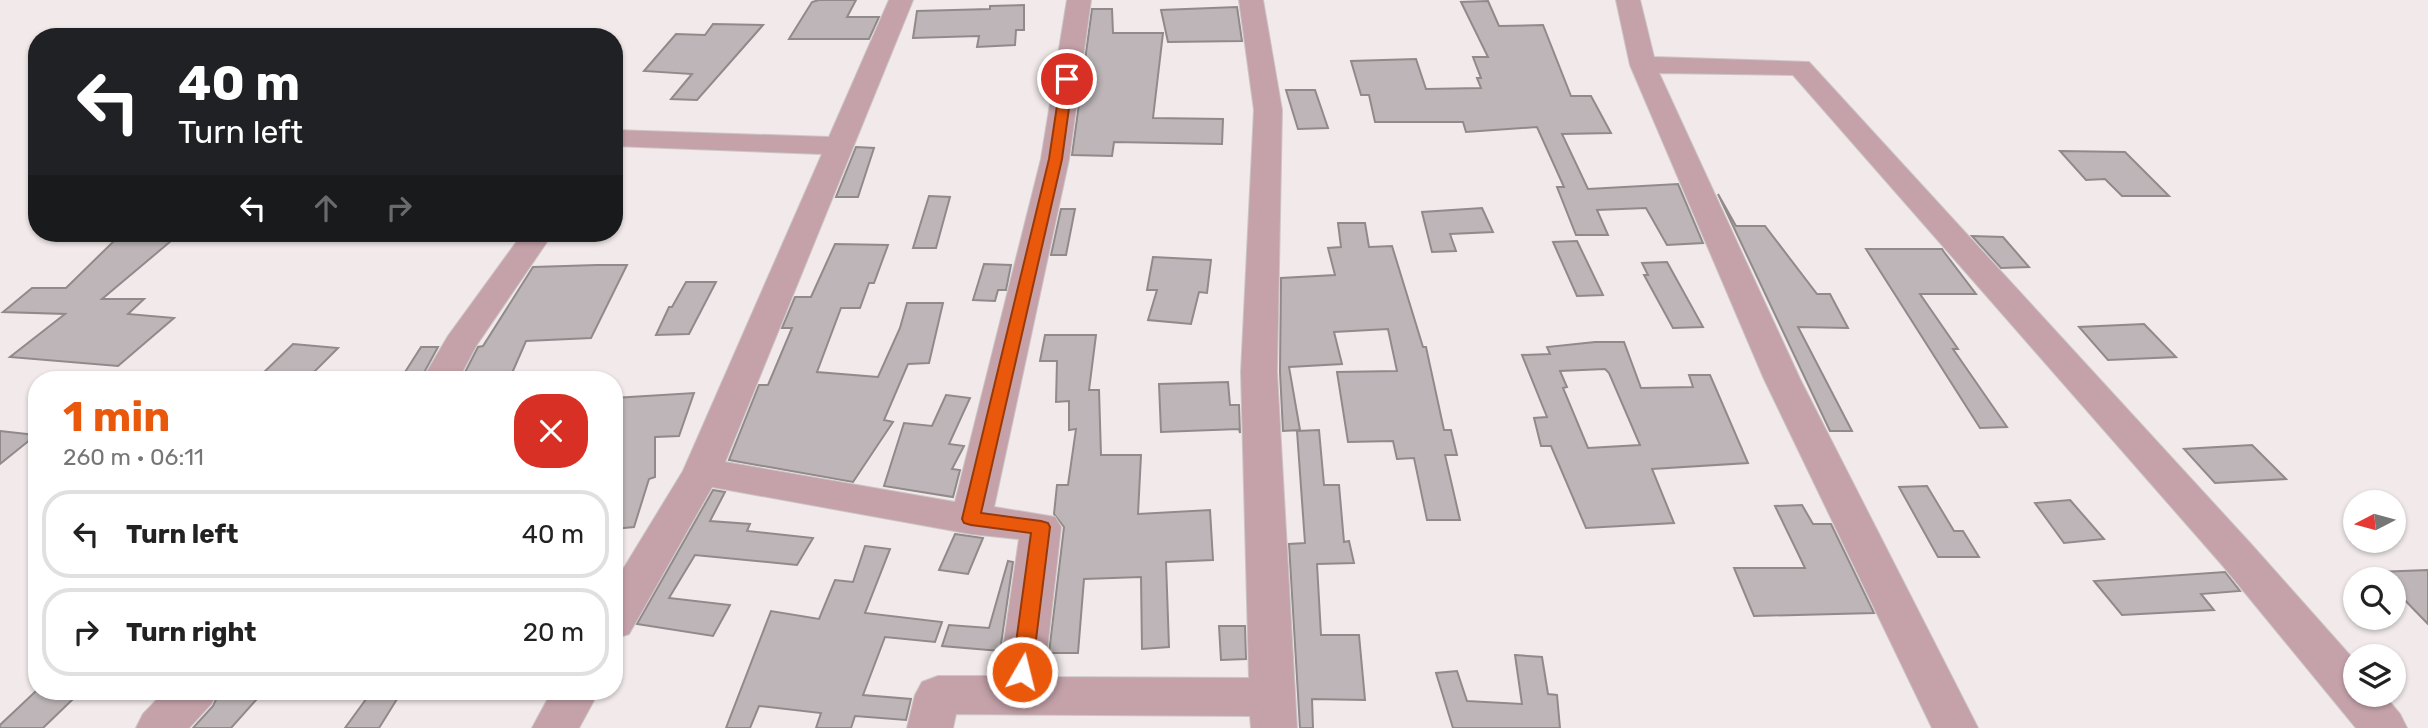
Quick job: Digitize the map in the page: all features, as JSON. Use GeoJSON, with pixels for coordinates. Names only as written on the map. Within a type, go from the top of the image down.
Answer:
{"type":"FeatureCollection","features":[{"type":"Feature","properties":{"kind":"street"},"geometry":{"type":"LineString","coordinates":[[623,591],[630,567],[702,472],[901,0]]}},
{"type":"Feature","properties":{"kind":"street"},"geometry":{"type":"LineString","coordinates":[[971,519],[1055,159],[1079,0]]}},
{"type":"Feature","properties":{"kind":"street"},"geometry":{"type":"LineString","coordinates":[[930,728],[938,695],[1019,696],[1273,713],[1259,372],[1268,110],[1251,0]]}},
{"type":"Feature","properties":{"kind":"street"},"geometry":{"type":"LineString","coordinates":[[1628,0],[1643,65],[1782,379],[1955,728]]}},
{"type":"Feature","properties":{"kind":"street"},"geometry":{"type":"LineString","coordinates":[[1643,65],[1800,67],[2228,545],[2343,679]]}},
{"type":"Feature","properties":{"kind":"street"},"geometry":{"type":"LineString","coordinates":[[623,138],[838,146]]}},
{"type":"Feature","properties":{"kind":"street"},"geometry":{"type":"LineString","coordinates":[[445,371],[460,344],[532,242]]}},
{"type":"Feature","properties":{"kind":"street"},"geometry":{"type":"LineString","coordinates":[[702,472],[971,519],[1041,527],[1019,696]]}},
{"type":"Feature","properties":{"kind":"street"},"geometry":{"type":"LineString","coordinates":[[159,728],[186,700]]}},
{"type":"Feature","properties":{"kind":"street"},"geometry":{"type":"LineString","coordinates":[[555,728],[571,700]]}},
{"type":"Feature","properties":{"kind":"street"},"geometry":{"type":"LineString","coordinates":[[2367,707],[2385,728]]}},
{"type":"Feature","properties":{"kind":"building"},"geometry":{"type":"Polygon","coordinates":[[[856,0],[847,17],[879,17],[869,39],[789,39],[812,2],[856,0]]]}},
{"type":"Feature","properties":{"kind":"building"},"geometry":{"type":"Polygon","coordinates":[[[1488,1],[1499,26],[1543,25],[1571,96],[1591,96],[1611,133],[1562,134],[1588,189],[1678,184],[1703,243],[1667,245],[1646,208],[1597,210],[1608,235],[1576,235],[1557,187],[1564,187],[1537,127],[1466,132],[1463,122],[1375,122],[1369,95],[1361,95],[1351,61],[1416,59],[1426,89],[1481,88],[1477,78],[1481,78],[1473,57],[1488,57],[1461,2],[1488,1]]]}},
{"type":"Feature","properties":{"kind":"building"},"geometry":{"type":"Polygon","coordinates":[[[1024,5],[1024,30],[1016,30],[1015,45],[977,47],[979,36],[913,38],[917,11],[1024,5]]]}},
{"type":"Feature","properties":{"kind":"building"},"geometry":{"type":"Polygon","coordinates":[[[1237,7],[1242,41],[1168,42],[1161,10],[1237,7]]]}},
{"type":"Feature","properties":{"kind":"building"},"geometry":{"type":"Polygon","coordinates":[[[1092,9],[1112,9],[1113,33],[1163,33],[1153,118],[1223,119],[1222,144],[1114,142],[1112,156],[1072,155],[1092,9]]]}},
{"type":"Feature","properties":{"kind":"building"},"geometry":{"type":"Polygon","coordinates":[[[713,24],[763,25],[697,100],[671,99],[692,74],[644,71],[676,34],[705,35],[713,24]]]}},
{"type":"Feature","properties":{"kind":"building"},"geometry":{"type":"Polygon","coordinates":[[[1286,90],[1315,90],[1328,128],[1298,129],[1286,90]]]}},
{"type":"Feature","properties":{"kind":"building"},"geometry":{"type":"Polygon","coordinates":[[[856,147],[874,148],[858,197],[836,197],[856,147]]]}},
{"type":"Feature","properties":{"kind":"building"},"geometry":{"type":"Polygon","coordinates":[[[2060,151],[2125,152],[2169,196],[2122,196],[2105,179],[2086,180],[2060,151]]]}},
{"type":"Feature","properties":{"kind":"building"},"geometry":{"type":"Polygon","coordinates":[[[1718,194],[1736,226],[1765,226],[1817,294],[1830,294],[1848,328],[1798,327],[1852,431],[1830,431],[1718,194]]]}},
{"type":"Feature","properties":{"kind":"building"},"geometry":{"type":"Polygon","coordinates":[[[929,196],[950,197],[936,248],[913,248],[929,196]]]}},
{"type":"Feature","properties":{"kind":"building"},"geometry":{"type":"Polygon","coordinates":[[[1482,208],[1493,232],[1450,234],[1456,251],[1432,252],[1422,212],[1482,208]]]}},
{"type":"Feature","properties":{"kind":"building"},"geometry":{"type":"Polygon","coordinates":[[[1061,209],[1075,209],[1066,255],[1051,255],[1061,209]]]}},
{"type":"Feature","properties":{"kind":"building"},"geometry":{"type":"Polygon","coordinates":[[[1338,223],[1365,223],[1369,247],[1392,246],[1423,347],[1426,347],[1444,430],[1451,430],[1457,455],[1445,455],[1460,520],[1427,520],[1414,458],[1397,459],[1393,441],[1348,442],[1337,372],[1397,371],[1388,329],[1334,332],[1342,364],[1289,367],[1300,430],[1283,431],[1280,372],[1281,278],[1335,275],[1328,248],[1341,247],[1338,223]]]}},
{"type":"Feature","properties":{"kind":"building"},"geometry":{"type":"Polygon","coordinates":[[[1972,236],[2003,237],[2029,267],[2001,268],[1972,236]]]}},
{"type":"Feature","properties":{"kind":"building"},"geometry":{"type":"Polygon","coordinates":[[[1577,241],[1603,295],[1577,296],[1553,242],[1577,241]]]}},
{"type":"Feature","properties":{"kind":"building"},"geometry":{"type":"Polygon","coordinates":[[[113,242],[170,242],[102,299],[144,299],[128,314],[174,318],[118,366],[10,357],[65,314],[3,312],[32,288],[66,288],[113,242]]]}},
{"type":"Feature","properties":{"kind":"building"},"geometry":{"type":"Polygon","coordinates":[[[835,244],[888,245],[874,283],[869,283],[860,308],[841,308],[817,372],[878,377],[900,328],[907,303],[943,303],[929,363],[908,364],[884,420],[893,422],[853,482],[729,460],[759,385],[768,385],[792,328],[782,328],[795,297],[811,297],[835,244]]]}},
{"type":"Feature","properties":{"kind":"building"},"geometry":{"type":"Polygon","coordinates":[[[1866,249],[1942,249],[1976,294],[1920,294],[1958,349],[1953,349],[2007,427],[1980,428],[1866,249]]]}},
{"type":"Feature","properties":{"kind":"building"},"geometry":{"type":"Polygon","coordinates":[[[1153,257],[1211,260],[1207,293],[1199,292],[1191,324],[1148,320],[1157,290],[1147,290],[1153,257]]]}},
{"type":"Feature","properties":{"kind":"building"},"geometry":{"type":"Polygon","coordinates":[[[1667,262],[1703,327],[1673,328],[1644,275],[1648,275],[1642,263],[1667,262]]]}},
{"type":"Feature","properties":{"kind":"building"},"geometry":{"type":"Polygon","coordinates":[[[984,264],[1011,265],[1006,290],[998,290],[995,301],[973,300],[984,264]]]}},
{"type":"Feature","properties":{"kind":"building"},"geometry":{"type":"Polygon","coordinates":[[[627,265],[591,338],[526,341],[513,371],[466,371],[478,347],[483,346],[533,267],[627,265]]]}},
{"type":"Feature","properties":{"kind":"building"},"geometry":{"type":"Polygon","coordinates":[[[686,282],[716,282],[689,334],[656,335],[669,307],[672,307],[686,282]]]}},
{"type":"Feature","properties":{"kind":"building"},"geometry":{"type":"Polygon","coordinates":[[[2144,324],[2176,357],[2108,360],[2079,327],[2144,324]]]}},
{"type":"Feature","properties":{"kind":"building"},"geometry":{"type":"Polygon","coordinates":[[[1045,335],[1096,335],[1089,390],[1099,390],[1101,455],[1141,455],[1138,514],[1210,510],[1213,560],[1166,562],[1169,647],[1142,649],[1141,577],[1084,579],[1078,653],[1049,653],[1064,527],[1054,514],[1057,485],[1068,485],[1076,429],[1069,430],[1069,401],[1056,402],[1057,361],[1040,361],[1045,335]]]}},
{"type":"Feature","properties":{"kind":"building"},"geometry":{"type":"Polygon","coordinates":[[[1624,342],[1641,388],[1693,387],[1689,375],[1710,375],[1748,463],[1652,469],[1674,523],[1586,528],[1551,446],[1541,446],[1534,418],[1547,417],[1522,355],[1550,354],[1547,347],[1624,342]],[[1605,369],[1560,371],[1567,387],[1563,388],[1588,448],[1640,445],[1605,369]]]}},
{"type":"Feature","properties":{"kind":"building"},"geometry":{"type":"Polygon","coordinates":[[[293,344],[338,348],[315,371],[265,371],[293,344]]]}},
{"type":"Feature","properties":{"kind":"building"},"geometry":{"type":"Polygon","coordinates":[[[421,347],[438,347],[425,371],[406,371],[421,347]]]}},
{"type":"Feature","properties":{"kind":"building"},"geometry":{"type":"Polygon","coordinates":[[[1228,382],[1230,405],[1239,405],[1240,433],[1239,429],[1161,432],[1159,384],[1228,382]]]}},
{"type":"Feature","properties":{"kind":"building"},"geometry":{"type":"Polygon","coordinates":[[[694,393],[679,436],[655,437],[655,477],[649,479],[634,527],[623,528],[623,397],[694,393]]]}},
{"type":"Feature","properties":{"kind":"building"},"geometry":{"type":"Polygon","coordinates":[[[946,395],[970,398],[949,444],[964,446],[952,469],[960,470],[953,497],[884,486],[904,423],[932,426],[946,395]]]}},
{"type":"Feature","properties":{"kind":"building"},"geometry":{"type":"Polygon","coordinates":[[[1319,430],[1324,485],[1339,485],[1344,542],[1349,541],[1354,563],[1317,564],[1321,635],[1359,635],[1365,700],[1312,699],[1313,728],[1300,728],[1289,544],[1305,543],[1297,431],[1319,430]]]}},
{"type":"Feature","properties":{"kind":"building"},"geometry":{"type":"Polygon","coordinates":[[[0,431],[28,434],[28,441],[0,464],[0,431]]]}},
{"type":"Feature","properties":{"kind":"building"},"geometry":{"type":"Polygon","coordinates":[[[2252,445],[2286,479],[2215,483],[2184,449],[2252,445]]]}},
{"type":"Feature","properties":{"kind":"building"},"geometry":{"type":"Polygon","coordinates":[[[1927,486],[1954,531],[1963,531],[1979,557],[1938,557],[1899,487],[1927,486]]]}},
{"type":"Feature","properties":{"kind":"building"},"geometry":{"type":"Polygon","coordinates":[[[713,490],[725,492],[710,521],[750,524],[747,531],[813,538],[797,565],[695,555],[669,598],[730,605],[713,636],[637,624],[713,490]]]}},
{"type":"Feature","properties":{"kind":"building"},"geometry":{"type":"Polygon","coordinates":[[[2070,500],[2104,539],[2064,543],[2035,503],[2070,500]]]}},
{"type":"Feature","properties":{"kind":"building"},"geometry":{"type":"Polygon","coordinates":[[[1802,505],[1813,524],[1831,524],[1874,613],[1754,616],[1734,568],[1805,568],[1775,506],[1802,505]]]}},
{"type":"Feature","properties":{"kind":"building"},"geometry":{"type":"Polygon","coordinates":[[[955,534],[983,538],[968,574],[939,570],[955,534]]]}},
{"type":"Feature","properties":{"kind":"building"},"geometry":{"type":"Polygon","coordinates":[[[865,546],[890,549],[865,613],[942,622],[935,642],[885,637],[863,695],[911,699],[906,720],[855,716],[851,728],[816,728],[821,713],[759,706],[750,728],[726,728],[771,611],[819,619],[835,580],[853,582],[865,546]]]}},
{"type":"Feature","properties":{"kind":"building"},"geometry":{"type":"Polygon","coordinates":[[[1008,561],[1013,562],[1000,651],[942,646],[949,625],[989,628],[1008,561]]]}},
{"type":"Feature","properties":{"kind":"building"},"geometry":{"type":"Polygon","coordinates":[[[2428,570],[2428,624],[2406,601],[2406,571],[2428,570]]]}},
{"type":"Feature","properties":{"kind":"building"},"geometry":{"type":"Polygon","coordinates":[[[2225,572],[2240,591],[2201,594],[2214,610],[2122,615],[2094,581],[2225,572]]]}},
{"type":"Feature","properties":{"kind":"building"},"geometry":{"type":"Polygon","coordinates":[[[1219,626],[1245,626],[1246,659],[1221,660],[1219,626]]]}},
{"type":"Feature","properties":{"kind":"building"},"geometry":{"type":"Polygon","coordinates":[[[1515,655],[1542,657],[1548,694],[1557,695],[1560,728],[1453,728],[1436,673],[1457,671],[1467,701],[1522,704],[1515,655]]]}},
{"type":"Feature","properties":{"kind":"building"},"geometry":{"type":"Polygon","coordinates":[[[28,699],[72,700],[43,728],[0,728],[28,699]]]}},
{"type":"Feature","properties":{"kind":"building"},"geometry":{"type":"Polygon","coordinates":[[[216,700],[256,700],[231,728],[193,728],[216,700]]]}},
{"type":"Feature","properties":{"kind":"building"},"geometry":{"type":"Polygon","coordinates":[[[365,700],[396,700],[379,728],[345,728],[365,700]]]}},
{"type":"Feature","properties":{"kind":"route"},"geometry":{"type":"LineString","coordinates":[[1022,672],[1041,527],[971,519],[1055,159],[1067,79]]}}]}
